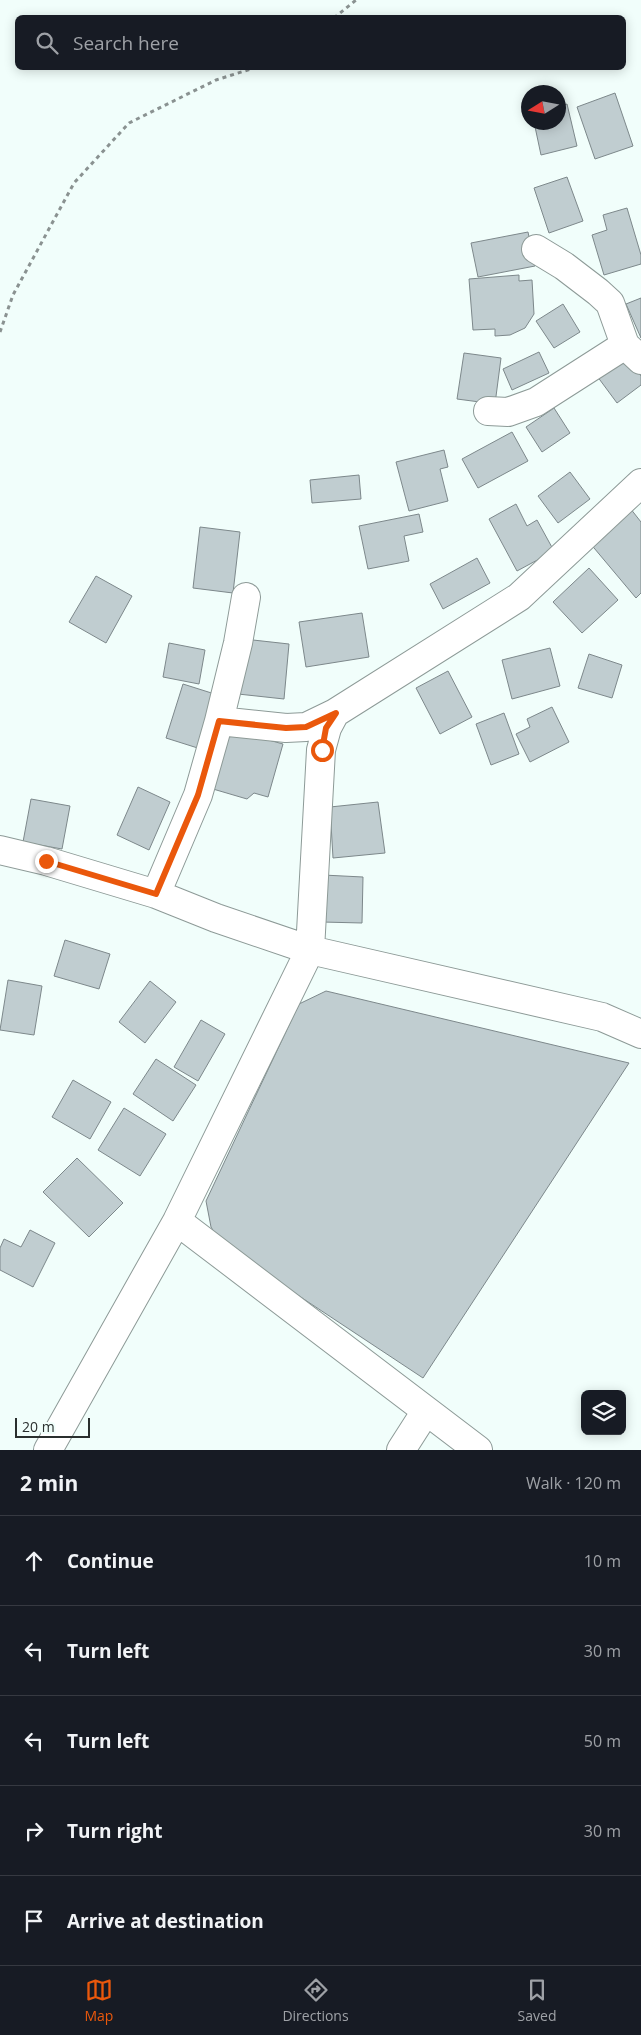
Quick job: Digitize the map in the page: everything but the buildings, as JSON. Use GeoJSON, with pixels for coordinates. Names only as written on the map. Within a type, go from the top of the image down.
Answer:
{"type":"FeatureCollection","features":[{"type":"Feature","properties":{"kind":"street"},"geometry":{"type":"LineString","coordinates":[[488,411],[508,412],[536,402],[633,352],[610,304],[598,292],[564,266],[536,249]]}},
{"type":"Feature","properties":{"kind":"street"},"geometry":{"type":"LineString","coordinates":[[219,721],[286,728],[306,727],[336,713],[519,597],[641,483]]}},
{"type":"Feature","properties":{"kind":"street"},"geometry":{"type":"LineString","coordinates":[[156,894],[198,795],[238,643],[246,597]]}},
{"type":"Feature","properties":{"kind":"street"},"geometry":{"type":"LineString","coordinates":[[48,1450],[177,1221],[310,950],[322,750],[326,728],[336,713]]}},
{"type":"Feature","properties":{"kind":"street"},"geometry":{"type":"LineString","coordinates":[[0,850],[46,861],[156,894],[216,918],[310,950],[602,1018],[641,1034]]}},
{"type":"Feature","properties":{"kind":"street"},"geometry":{"type":"LineString","coordinates":[[177,1221],[478,1450]]}},
{"type":"Feature","properties":{"kind":"street"},"geometry":{"type":"LineString","coordinates":[[401,1450],[426,1411]]}},
{"type":"Feature","properties":{"kind":"path"},"geometry":{"type":"LineString","coordinates":[[338,15],[356,0]]}},
{"type":"Feature","properties":{"kind":"path"},"geometry":{"type":"LineString","coordinates":[[0,332],[12,296],[74,183],[129,123],[216,80],[248,70]]}},
{"type":"Feature","properties":{"kind":"route"},"geometry":{"type":"LineString","coordinates":[[46,861],[156,894],[198,795],[219,721],[286,728],[306,727],[336,713],[326,728],[322,750]]}}]}
